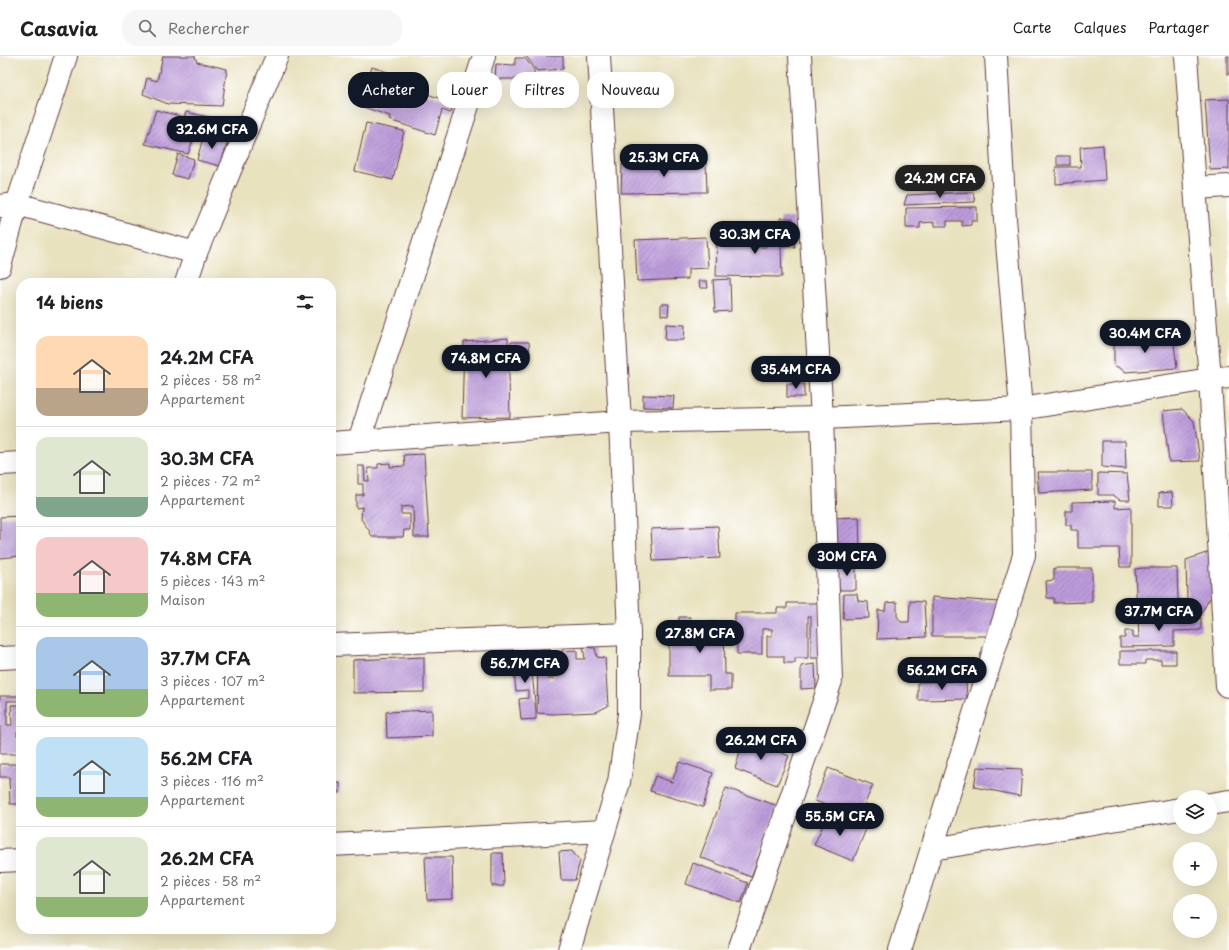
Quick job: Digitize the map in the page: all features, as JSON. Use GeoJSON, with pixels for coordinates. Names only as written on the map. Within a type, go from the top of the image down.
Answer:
{"type":"FeatureCollection","features":[{"type":"Feature","properties":{"kind":"street"},"geometry":{"type":"LineString","coordinates":[[0,266],[8,205],[66,56]]}},
{"type":"Feature","properties":{"kind":"street"},"geometry":{"type":"LineString","coordinates":[[188,278],[196,253],[277,56]]}},
{"type":"Feature","properties":{"kind":"street"},"geometry":{"type":"LineString","coordinates":[[359,441],[484,56]]}},
{"type":"Feature","properties":{"kind":"street"},"geometry":{"type":"LineString","coordinates":[[569,950],[619,782],[629,714],[629,634],[620,422],[599,56]]}},
{"type":"Feature","properties":{"kind":"street"},"geometry":{"type":"LineString","coordinates":[[739,950],[831,681],[822,418],[800,56]]}},
{"type":"Feature","properties":{"kind":"street"},"geometry":{"type":"LineString","coordinates":[[900,950],[1024,555],[1021,409],[1005,219],[996,56]]}},
{"type":"Feature","properties":{"kind":"street"},"geometry":{"type":"LineString","coordinates":[[1186,56],[1195,188],[1219,378],[1227,686]]}},
{"type":"Feature","properties":{"kind":"street"},"geometry":{"type":"LineString","coordinates":[[1195,188],[1229,186]]}},
{"type":"Feature","properties":{"kind":"street"},"geometry":{"type":"LineString","coordinates":[[8,205],[196,253]]}},
{"type":"Feature","properties":{"kind":"street"},"geometry":{"type":"LineString","coordinates":[[336,443],[620,422],[822,418],[1021,409],[1219,378]]}},
{"type":"Feature","properties":{"kind":"street"},"geometry":{"type":"LineString","coordinates":[[0,464],[16,463]]}},
{"type":"Feature","properties":{"kind":"street"},"geometry":{"type":"LineString","coordinates":[[336,645],[629,634]]}},
{"type":"Feature","properties":{"kind":"street"},"geometry":{"type":"LineString","coordinates":[[0,658],[16,657]]}},
{"type":"Feature","properties":{"kind":"street"},"geometry":{"type":"LineString","coordinates":[[1217,803],[1229,801]]}},
{"type":"Feature","properties":{"kind":"street"},"geometry":{"type":"LineString","coordinates":[[932,849],[1173,810]]}},
{"type":"Feature","properties":{"kind":"street"},"geometry":{"type":"LineString","coordinates":[[336,845],[604,831]]}},
{"type":"Feature","properties":{"kind":"street"},"geometry":{"type":"LineString","coordinates":[[0,861],[16,860]]}},
{"type":"Feature","properties":{"kind":"building"},"geometry":{"type":"Polygon","coordinates":[[[163,56],[195,56],[197,62],[227,69],[222,106],[168,104],[143,94],[147,78],[157,81],[163,56]]]}},
{"type":"Feature","properties":{"kind":"building"},"geometry":{"type":"Polygon","coordinates":[[[526,56],[563,56],[563,69],[537,71],[526,56]]]}},
{"type":"Feature","properties":{"kind":"building"},"geometry":{"type":"Polygon","coordinates":[[[1227,56],[1229,56],[1229,74],[1227,74],[1227,56]]]}},
{"type":"Feature","properties":{"kind":"building"},"geometry":{"type":"Polygon","coordinates":[[[515,58],[525,58],[534,72],[510,72],[510,79],[502,79],[502,72],[495,72],[496,64],[515,65],[515,58]]]}},
{"type":"Feature","properties":{"kind":"building"},"geometry":{"type":"Polygon","coordinates":[[[372,67],[388,72],[370,72],[372,67]]]}},
{"type":"Feature","properties":{"kind":"building"},"geometry":{"type":"Polygon","coordinates":[[[429,95],[437,97],[437,108],[452,108],[451,113],[442,110],[435,135],[389,120],[390,116],[366,108],[429,108],[429,95]]]}},
{"type":"Feature","properties":{"kind":"building"},"geometry":{"type":"Polygon","coordinates":[[[1229,99],[1229,169],[1210,170],[1205,100],[1229,99]]]}},
{"type":"Feature","properties":{"kind":"building"},"geometry":{"type":"Polygon","coordinates":[[[156,110],[184,117],[186,112],[227,121],[224,137],[197,129],[188,154],[145,144],[156,110]]]}},
{"type":"Feature","properties":{"kind":"building"},"geometry":{"type":"Polygon","coordinates":[[[366,123],[404,131],[393,180],[355,171],[366,123]]]}},
{"type":"Feature","properties":{"kind":"building"},"geometry":{"type":"Polygon","coordinates":[[[204,134],[228,141],[220,166],[197,160],[204,134]]]}},
{"type":"Feature","properties":{"kind":"building"},"geometry":{"type":"Polygon","coordinates":[[[1103,145],[1105,180],[1056,184],[1056,167],[1081,167],[1080,147],[1103,145]]]}},
{"type":"Feature","properties":{"kind":"building"},"geometry":{"type":"Polygon","coordinates":[[[178,154],[194,159],[188,179],[172,175],[178,154]]]}},
{"type":"Feature","properties":{"kind":"building"},"geometry":{"type":"Polygon","coordinates":[[[1057,156],[1070,156],[1070,165],[1057,165],[1057,156]]]}},
{"type":"Feature","properties":{"kind":"building"},"geometry":{"type":"Polygon","coordinates":[[[706,162],[707,192],[621,193],[622,164],[706,162]]]}},
{"type":"Feature","properties":{"kind":"building"},"geometry":{"type":"Polygon","coordinates":[[[973,192],[975,202],[904,205],[907,195],[973,192]]]}},
{"type":"Feature","properties":{"kind":"building"},"geometry":{"type":"Polygon","coordinates":[[[977,207],[977,221],[971,221],[971,225],[962,226],[962,221],[947,221],[947,226],[935,226],[935,222],[920,223],[920,228],[906,228],[906,208],[977,207]]]}},
{"type":"Feature","properties":{"kind":"building"},"geometry":{"type":"Polygon","coordinates":[[[780,218],[793,218],[795,247],[781,247],[782,277],[716,276],[717,240],[751,240],[751,247],[766,247],[766,235],[780,234],[780,218]]]}},
{"type":"Feature","properties":{"kind":"building"},"geometry":{"type":"Polygon","coordinates":[[[706,237],[708,268],[688,269],[688,279],[637,281],[635,240],[706,237]]]}},
{"type":"Feature","properties":{"kind":"building"},"geometry":{"type":"Polygon","coordinates":[[[730,279],[731,311],[715,312],[713,280],[730,279]]]}},
{"type":"Feature","properties":{"kind":"building"},"geometry":{"type":"Polygon","coordinates":[[[699,281],[707,281],[708,288],[700,288],[699,281]]]}},
{"type":"Feature","properties":{"kind":"building"},"geometry":{"type":"Polygon","coordinates":[[[661,304],[669,304],[668,316],[661,315],[661,304]]]}},
{"type":"Feature","properties":{"kind":"building"},"geometry":{"type":"Polygon","coordinates":[[[666,324],[685,325],[684,340],[665,340],[666,324]]]}},
{"type":"Feature","properties":{"kind":"building"},"geometry":{"type":"Polygon","coordinates":[[[1173,336],[1177,368],[1126,372],[1114,365],[1114,338],[1173,336]]]}},
{"type":"Feature","properties":{"kind":"building"},"geometry":{"type":"Polygon","coordinates":[[[508,338],[510,417],[462,418],[464,342],[508,338]]]}},
{"type":"Feature","properties":{"kind":"building"},"geometry":{"type":"Polygon","coordinates":[[[511,342],[529,342],[530,356],[512,356],[511,342]]]}},
{"type":"Feature","properties":{"kind":"building"},"geometry":{"type":"Polygon","coordinates":[[[787,384],[804,384],[804,397],[787,397],[787,384]]]}},
{"type":"Feature","properties":{"kind":"building"},"geometry":{"type":"Polygon","coordinates":[[[643,395],[674,396],[673,408],[643,407],[643,395]]]}},
{"type":"Feature","properties":{"kind":"building"},"geometry":{"type":"Polygon","coordinates":[[[1182,409],[1194,421],[1200,461],[1169,462],[1163,411],[1182,409]]]}},
{"type":"Feature","properties":{"kind":"building"},"geometry":{"type":"Polygon","coordinates":[[[1102,441],[1125,441],[1126,469],[1102,467],[1102,441]]]}},
{"type":"Feature","properties":{"kind":"building"},"geometry":{"type":"Polygon","coordinates":[[[424,454],[429,537],[414,537],[413,506],[401,507],[401,514],[410,514],[410,530],[404,530],[403,537],[372,537],[361,519],[362,507],[356,508],[356,495],[363,495],[363,484],[358,484],[358,466],[364,466],[365,481],[369,481],[368,468],[378,468],[378,464],[390,463],[390,467],[405,466],[404,455],[424,454]]]}},
{"type":"Feature","properties":{"kind":"building"},"geometry":{"type":"Polygon","coordinates":[[[1037,472],[1092,472],[1092,490],[1039,493],[1037,472]]]}},
{"type":"Feature","properties":{"kind":"building"},"geometry":{"type":"Polygon","coordinates":[[[1098,473],[1127,474],[1130,500],[1120,500],[1113,495],[1098,495],[1098,473]]]}},
{"type":"Feature","properties":{"kind":"building"},"geometry":{"type":"Polygon","coordinates":[[[1172,492],[1173,506],[1159,506],[1159,493],[1172,492]]]}},
{"type":"Feature","properties":{"kind":"building"},"geometry":{"type":"Polygon","coordinates":[[[1115,501],[1115,508],[1131,507],[1131,567],[1120,567],[1119,548],[1078,548],[1078,530],[1071,530],[1071,525],[1066,525],[1066,511],[1072,511],[1072,502],[1115,501]]]}},
{"type":"Feature","properties":{"kind":"building"},"geometry":{"type":"Polygon","coordinates":[[[16,516],[16,556],[0,558],[0,517],[16,516]]]}},
{"type":"Feature","properties":{"kind":"building"},"geometry":{"type":"Polygon","coordinates":[[[859,517],[860,551],[834,552],[832,518],[859,517]]]}},
{"type":"Feature","properties":{"kind":"building"},"geometry":{"type":"Polygon","coordinates":[[[718,526],[720,558],[653,561],[651,529],[718,526]]]}},
{"type":"Feature","properties":{"kind":"building"},"geometry":{"type":"Polygon","coordinates":[[[1209,552],[1213,593],[1201,613],[1137,614],[1135,569],[1177,568],[1178,600],[1187,600],[1186,560],[1209,552]]]}},
{"type":"Feature","properties":{"kind":"building"},"geometry":{"type":"Polygon","coordinates":[[[838,564],[856,564],[856,590],[839,590],[838,564]]]}},
{"type":"Feature","properties":{"kind":"building"},"geometry":{"type":"Polygon","coordinates":[[[1054,568],[1092,568],[1092,602],[1054,603],[1054,598],[1047,598],[1046,581],[1054,580],[1054,568]]]}},
{"type":"Feature","properties":{"kind":"building"},"geometry":{"type":"Polygon","coordinates":[[[844,594],[857,594],[858,601],[868,602],[869,618],[843,619],[844,594]]]}},
{"type":"Feature","properties":{"kind":"building"},"geometry":{"type":"Polygon","coordinates":[[[932,597],[999,602],[992,636],[932,636],[932,597]]]}},
{"type":"Feature","properties":{"kind":"building"},"geometry":{"type":"Polygon","coordinates":[[[910,601],[924,602],[926,637],[877,639],[878,610],[885,611],[886,603],[897,602],[897,616],[901,622],[909,622],[910,601]]]}},
{"type":"Feature","properties":{"kind":"building"},"geometry":{"type":"Polygon","coordinates":[[[787,603],[819,603],[819,658],[811,658],[811,616],[808,616],[808,658],[795,658],[795,663],[784,663],[784,656],[767,656],[767,636],[772,636],[772,629],[762,629],[762,654],[737,654],[735,613],[777,613],[777,608],[787,608],[787,603]]]}},
{"type":"Feature","properties":{"kind":"building"},"geometry":{"type":"Polygon","coordinates":[[[679,617],[690,617],[690,621],[699,621],[699,643],[703,643],[703,622],[724,622],[725,674],[731,674],[731,690],[709,690],[709,676],[669,676],[669,632],[693,632],[693,624],[679,624],[679,617]]]}},
{"type":"Feature","properties":{"kind":"building"},"geometry":{"type":"Polygon","coordinates":[[[1201,618],[1201,630],[1174,631],[1174,646],[1120,647],[1120,638],[1125,638],[1125,631],[1133,631],[1133,637],[1139,637],[1138,619],[1201,618]]]}},
{"type":"Feature","properties":{"kind":"building"},"geometry":{"type":"Polygon","coordinates":[[[583,647],[595,648],[597,657],[605,658],[608,706],[596,712],[553,714],[537,713],[538,662],[544,661],[542,649],[550,650],[549,679],[553,679],[553,659],[561,660],[561,651],[577,650],[577,659],[585,659],[583,647]]]}},
{"type":"Feature","properties":{"kind":"building"},"geometry":{"type":"Polygon","coordinates":[[[1120,651],[1176,651],[1176,664],[1161,664],[1161,660],[1145,660],[1145,664],[1120,664],[1120,651]]]}},
{"type":"Feature","properties":{"kind":"building"},"geometry":{"type":"Polygon","coordinates":[[[530,652],[536,719],[521,720],[519,699],[528,698],[528,690],[516,691],[512,653],[530,652]]]}},
{"type":"Feature","properties":{"kind":"building"},"geometry":{"type":"Polygon","coordinates":[[[424,657],[424,692],[353,693],[353,660],[424,657]]]}},
{"type":"Feature","properties":{"kind":"building"},"geometry":{"type":"Polygon","coordinates":[[[815,664],[816,688],[801,689],[801,666],[815,664]]]}},
{"type":"Feature","properties":{"kind":"building"},"geometry":{"type":"Polygon","coordinates":[[[966,681],[967,699],[918,700],[918,682],[966,681]]]}},
{"type":"Feature","properties":{"kind":"building"},"geometry":{"type":"Polygon","coordinates":[[[0,696],[16,696],[16,701],[7,701],[7,725],[12,725],[11,705],[16,705],[16,754],[0,754],[0,696]]]}},
{"type":"Feature","properties":{"kind":"building"},"geometry":{"type":"Polygon","coordinates":[[[432,710],[432,736],[387,738],[386,712],[432,710]]]}},
{"type":"Feature","properties":{"kind":"building"},"geometry":{"type":"Polygon","coordinates":[[[744,737],[789,756],[777,785],[735,769],[744,737]]]}},
{"type":"Feature","properties":{"kind":"building"},"geometry":{"type":"Polygon","coordinates":[[[679,762],[713,773],[703,807],[650,791],[655,776],[672,782],[679,762]]]}},
{"type":"Feature","properties":{"kind":"building"},"geometry":{"type":"Polygon","coordinates":[[[0,764],[16,764],[16,804],[10,804],[9,777],[0,777],[0,764]]]}},
{"type":"Feature","properties":{"kind":"building"},"geometry":{"type":"Polygon","coordinates":[[[977,767],[1022,769],[1020,796],[974,787],[977,767]]]}},
{"type":"Feature","properties":{"kind":"building"},"geometry":{"type":"Polygon","coordinates":[[[828,768],[873,785],[859,817],[815,801],[828,768]]]}},
{"type":"Feature","properties":{"kind":"building"},"geometry":{"type":"Polygon","coordinates":[[[336,783],[340,783],[340,793],[336,793],[336,783]]]}},
{"type":"Feature","properties":{"kind":"building"},"geometry":{"type":"Polygon","coordinates":[[[726,788],[778,806],[751,877],[700,857],[726,788]]]}},
{"type":"Feature","properties":{"kind":"building"},"geometry":{"type":"Polygon","coordinates":[[[828,814],[866,829],[853,861],[814,845],[828,814]]]}},
{"type":"Feature","properties":{"kind":"building"},"geometry":{"type":"Polygon","coordinates":[[[572,851],[580,861],[575,880],[561,880],[559,852],[572,851]]]}},
{"type":"Feature","properties":{"kind":"building"},"geometry":{"type":"Polygon","coordinates":[[[492,853],[503,853],[504,886],[492,886],[492,853]]]}},
{"type":"Feature","properties":{"kind":"building"},"geometry":{"type":"Polygon","coordinates":[[[425,857],[452,857],[453,899],[427,900],[425,857]]]}},
{"type":"Feature","properties":{"kind":"building"},"geometry":{"type":"Polygon","coordinates":[[[693,863],[748,883],[741,903],[686,884],[693,863]]]}}]}
